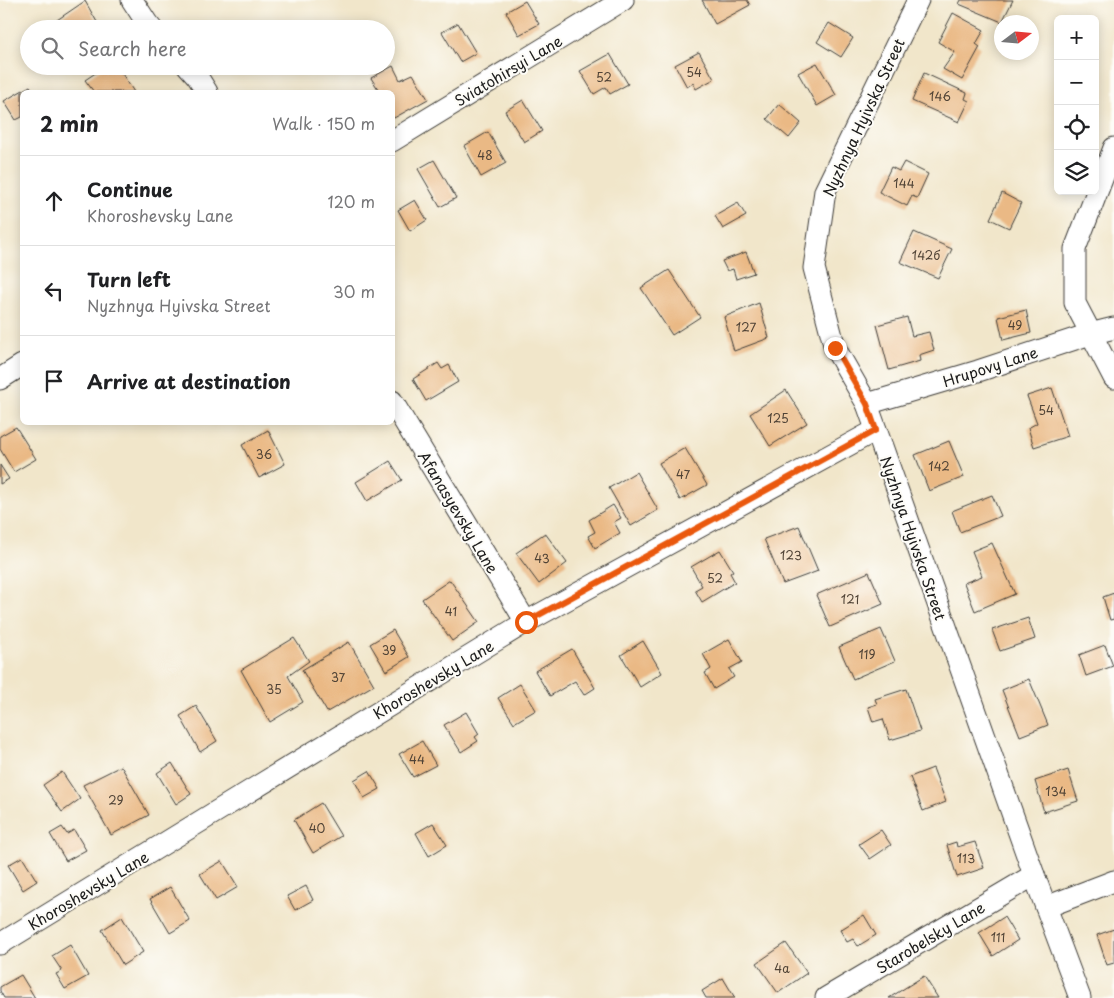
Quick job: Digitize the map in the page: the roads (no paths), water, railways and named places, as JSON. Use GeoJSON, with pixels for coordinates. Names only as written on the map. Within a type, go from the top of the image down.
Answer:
{"type":"FeatureCollection","features":[{"type":"Feature","properties":{"kind":"street"},"geometry":{"type":"LineString","coordinates":[[132,0],[145,20]]}},
{"type":"Feature","properties":{"kind":"street","name":"Sviatohirsyi Lane"},"geometry":{"type":"LineString","coordinates":[[395,139],[623,0]]}},
{"type":"Feature","properties":{"kind":"street","name":"Nyzhnya Hyivska Street"},"geometry":{"type":"LineString","coordinates":[[918,0],[825,191],[814,268],[835,348],[867,404],[1034,875],[1080,998]]}},
{"type":"Feature","properties":{"kind":"street"},"geometry":{"type":"LineString","coordinates":[[196,75],[206,90]]}},
{"type":"Feature","properties":{"kind":"street"},"geometry":{"type":"LineString","coordinates":[[1114,148],[1075,249],[1075,304],[1114,378]]}},
{"type":"Feature","properties":{"kind":"street","name":"Hrupovy Lane"},"geometry":{"type":"LineString","coordinates":[[867,404],[1114,328]]}},
{"type":"Feature","properties":{"kind":"street"},"geometry":{"type":"LineString","coordinates":[[0,379],[20,366]]}},
{"type":"Feature","properties":{"kind":"street","name":"Afanasyevsky Lane"},"geometry":{"type":"LineString","coordinates":[[395,406],[526,622]]}},
{"type":"Feature","properties":{"kind":"street","name":"Khoroshevsky Lane"},"geometry":{"type":"LineString","coordinates":[[0,944],[526,622],[876,430]]}},
{"type":"Feature","properties":{"kind":"street","name":"Starobelsky Lane"},"geometry":{"type":"LineString","coordinates":[[826,998],[1034,875]]}},
{"type":"Feature","properties":{"kind":"street"},"geometry":{"type":"LineString","coordinates":[[1046,906],[1114,882]]}}]}
